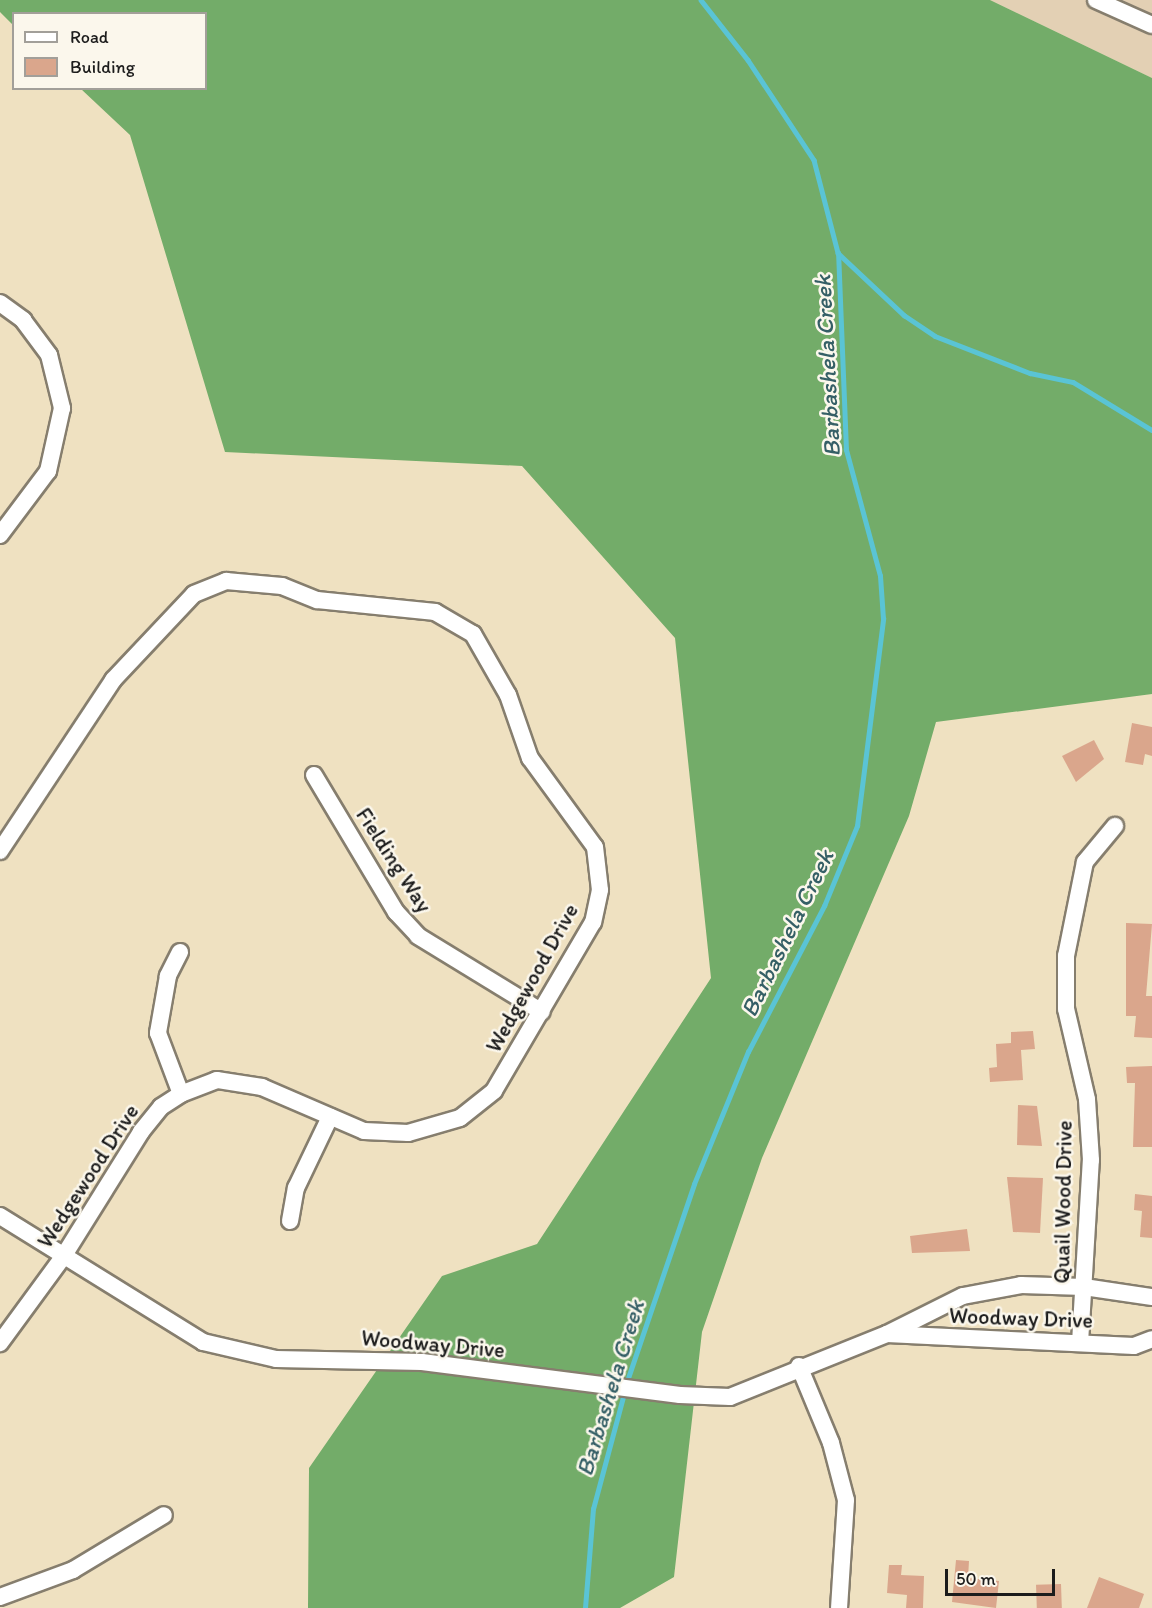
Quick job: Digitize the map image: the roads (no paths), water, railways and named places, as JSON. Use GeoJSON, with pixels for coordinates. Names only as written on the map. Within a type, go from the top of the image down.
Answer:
{"type":"FeatureCollection","features":[{"type":"Feature","properties":{"kind":"street"},"geometry":{"type":"LineString","coordinates":[[1096,0],[1152,25]]}},
{"type":"Feature","properties":{"kind":"street"},"geometry":{"type":"LineString","coordinates":[[0,303],[23,321],[49,355],[62,408],[48,471],[0,535]]}},
{"type":"Feature","properties":{"kind":"street","name":"Wedgewood Drive"},"geometry":{"type":"LineString","coordinates":[[0,851],[113,680],[194,594],[226,581],[258,583],[317,600],[435,612],[473,634],[508,694],[530,758],[566,803],[598,858],[600,890],[593,922],[494,1091],[460,1118],[408,1133],[364,1131],[262,1087],[217,1080],[181,1094],[161,1107],[141,1132],[63,1257],[0,1343]]}},
{"type":"Feature","properties":{"kind":"street","name":"Fielding Way"},"geometry":{"type":"LineString","coordinates":[[314,775],[396,912],[418,936],[542,1012]]}},
{"type":"Feature","properties":{"kind":"street","name":"Quail Wood Drive"},"geometry":{"type":"LineString","coordinates":[[1080,1343],[1091,1160],[1087,1099],[1066,1009],[1066,956],[1085,862],[1115,825]]}},
{"type":"Feature","properties":{"kind":"street"},"geometry":{"type":"LineString","coordinates":[[180,952],[168,976],[158,1033],[181,1094]]}},
{"type":"Feature","properties":{"kind":"street"},"geometry":{"type":"LineString","coordinates":[[290,1221],[296,1188],[330,1117]]}},
{"type":"Feature","properties":{"kind":"street","name":"Woodway Drive"},"geometry":{"type":"LineString","coordinates":[[0,1216],[203,1342],[276,1359],[376,1358],[460,1366],[680,1395],[730,1397],[800,1366],[887,1334],[963,1296],[1021,1286],[1084,1287],[1152,1297]]}},
{"type":"Feature","properties":{"kind":"street","name":"Woodway Drive"},"geometry":{"type":"LineString","coordinates":[[887,1334],[1134,1346],[1152,1340]]}},
{"type":"Feature","properties":{"kind":"street"},"geometry":{"type":"LineString","coordinates":[[800,1366],[831,1443],[846,1500],[839,1608]]}},
{"type":"Feature","properties":{"kind":"street"},"geometry":{"type":"LineString","coordinates":[[0,1597],[73,1570],[164,1515]]}},
{"type":"Feature","properties":{"kind":"waterway"},"geometry":{"type":"LineString","coordinates":[[701,0],[748,60],[814,160],[838,253],[904,315],[935,336],[1030,373],[1073,382],[1152,430]]}},
{"type":"Feature","properties":{"kind":"waterway","name":"Barbashela Creek"},"geometry":{"type":"LineString","coordinates":[[626,1384],[694,1184],[748,1052],[824,906],[857,826],[883,619],[880,576],[846,450],[838,253]]}},
{"type":"Feature","properties":{"kind":"waterway","name":"Barbashela Creek"},"geometry":{"type":"LineString","coordinates":[[585,1608],[593,1509],[624,1393]]}}]}
